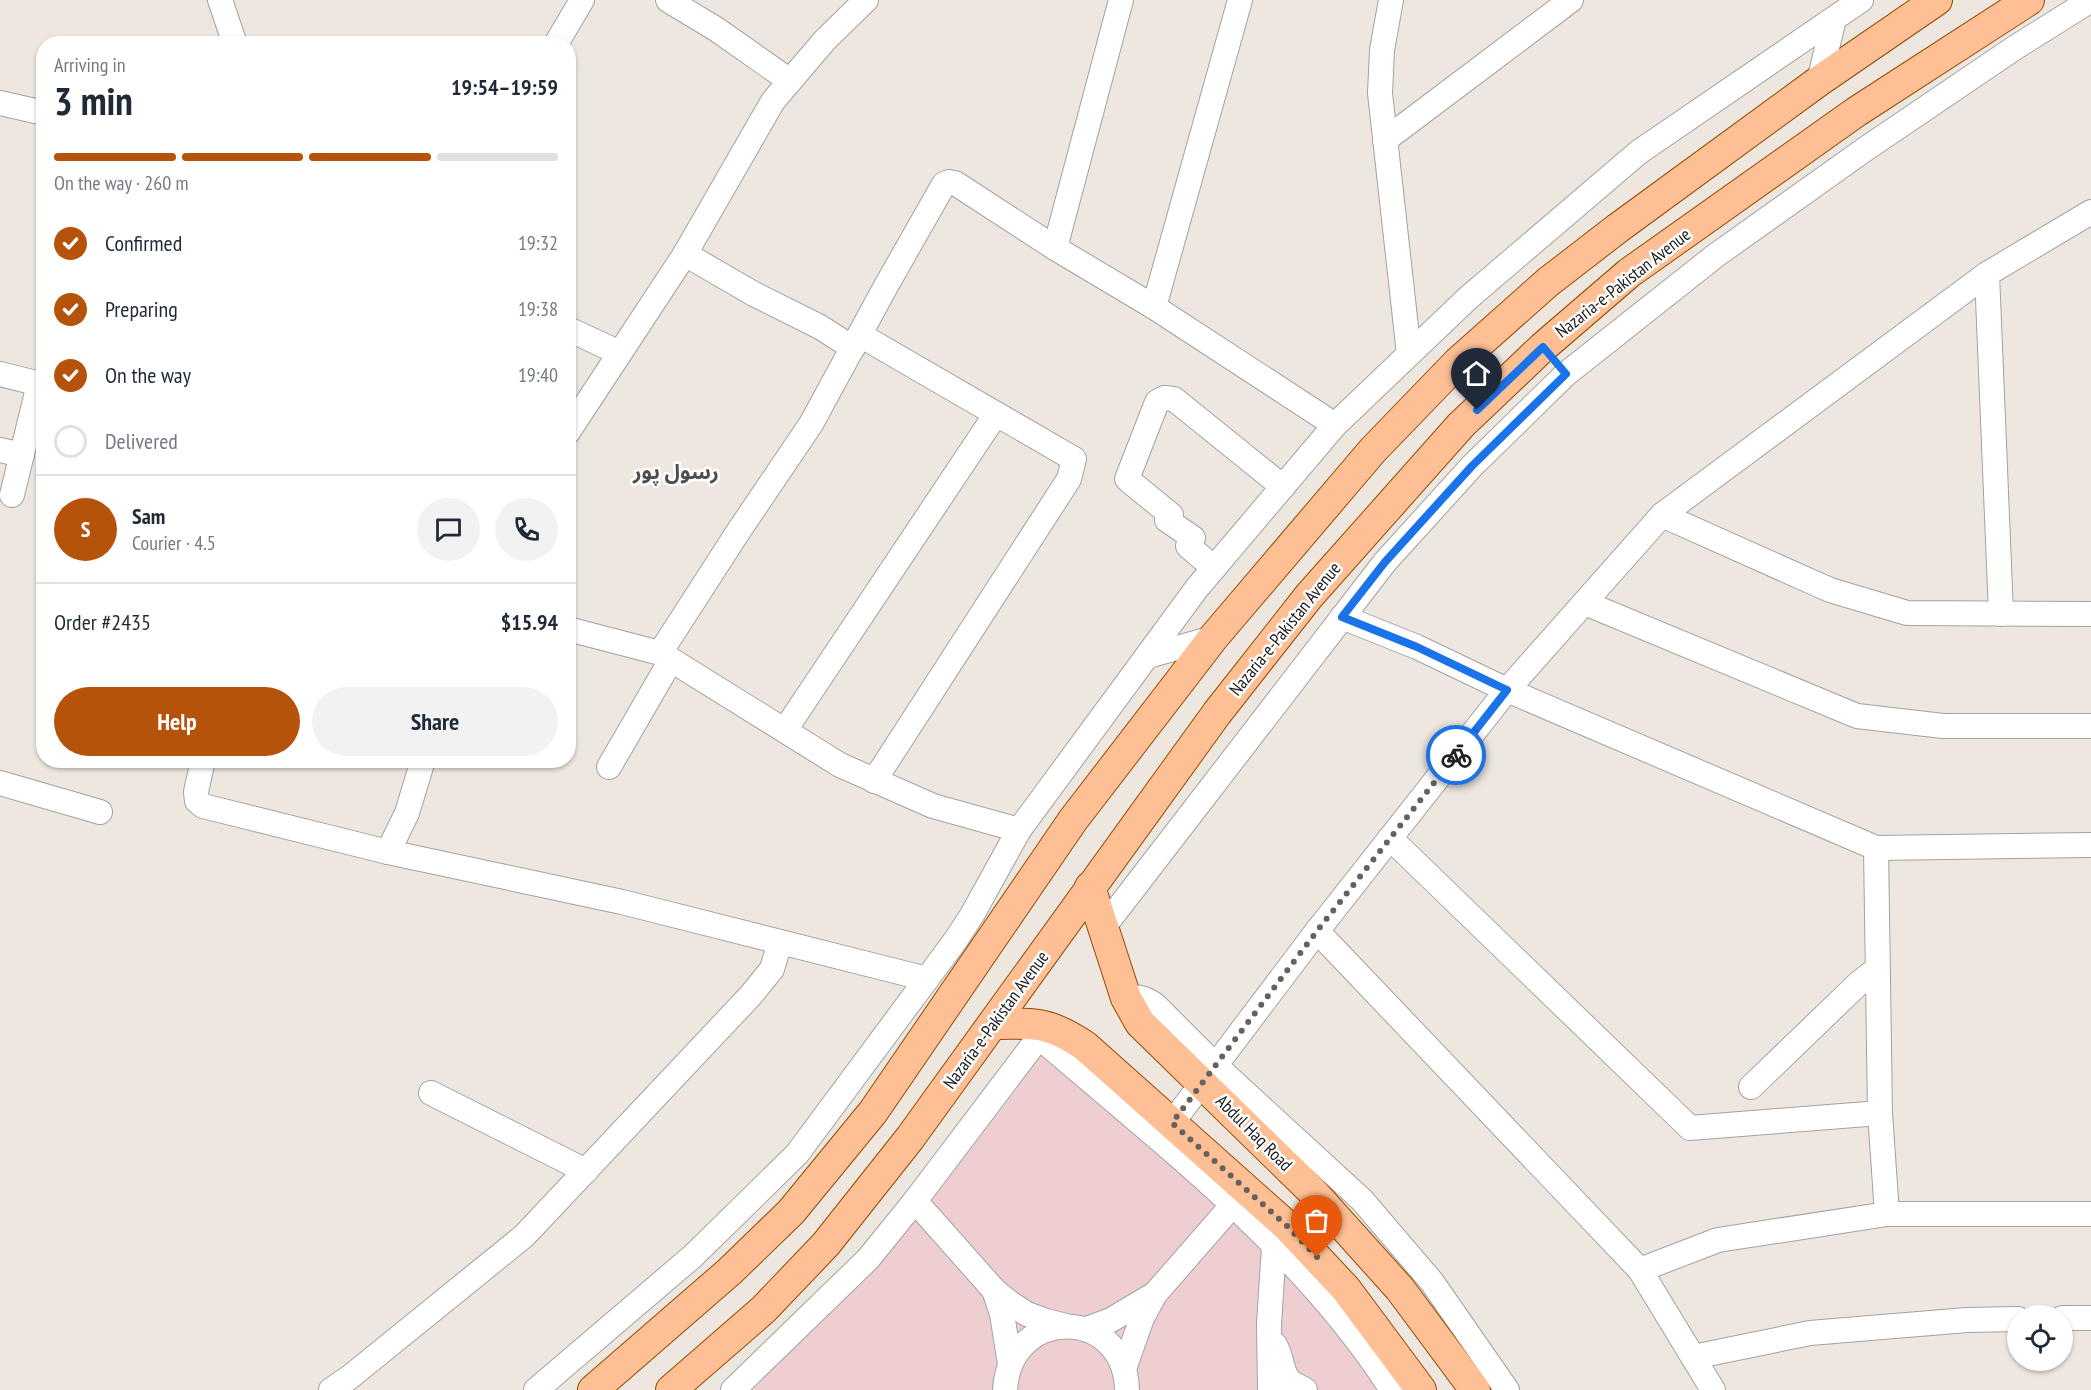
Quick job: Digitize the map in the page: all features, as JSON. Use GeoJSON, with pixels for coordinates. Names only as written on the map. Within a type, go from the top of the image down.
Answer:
{"type":"FeatureCollection","features":[{"type":"Feature","properties":{"kind":"main road"},"geometry":{"type":"LineString","coordinates":[[593,1390],[729,1272],[791,1212],[873,1112],[983,923],[1073,820],[1213,638],[1372,450],[1458,362],[1548,282],[1819,81],[1937,0]]}},
{"type":"Feature","properties":{"kind":"main road","name":"Nazaria-e-Pakistan Avenue"},"geometry":{"type":"LineString","coordinates":[[671,1390],[764,1309],[826,1244],[910,1138],[994,1024],[1217,712],[1309,596],[1461,425],[1543,347],[1629,273],[1856,112],[2029,0]]}},
{"type":"Feature","properties":{"kind":"main road","name":"Abdul Haq Road"},"geometry":{"type":"LineString","coordinates":[[1090,887],[1126,998],[1140,1023],[1209,1075],[1400,1289],[1475,1390]]}},
{"type":"Feature","properties":{"kind":"main road"},"geometry":{"type":"LineString","coordinates":[[994,1024],[1065,1033],[1085,1046],[1172,1123],[1239,1196],[1280,1236],[1346,1288],[1421,1390]]}},
{"type":"Feature","properties":{"kind":"street"},"geometry":{"type":"LineString","coordinates":[[220,0],[232,36]]}},
{"type":"Feature","properties":{"kind":"street"},"geometry":{"type":"LineString","coordinates":[[561,36],[582,0]]}},
{"type":"Feature","properties":{"kind":"street"},"geometry":{"type":"LineString","coordinates":[[668,0],[716,29],[790,81]]}},
{"type":"Feature","properties":{"kind":"street"},"geometry":{"type":"LineString","coordinates":[[576,420],[686,254],[773,101],[825,40],[866,0]]}},
{"type":"Feature","properties":{"kind":"street"},"geometry":{"type":"LineString","coordinates":[[1055,248],[1121,0]]}},
{"type":"Feature","properties":{"kind":"street"},"geometry":{"type":"LineString","coordinates":[[1154,307],[1240,0]]}},
{"type":"Feature","properties":{"kind":"street"},"geometry":{"type":"LineString","coordinates":[[1391,0],[1383,50],[1380,93],[1409,354]]}},
{"type":"Feature","properties":{"kind":"street"},"geometry":{"type":"LineString","coordinates":[[1385,140],[1570,0]]}},
{"type":"Feature","properties":{"kind":"street"},"geometry":{"type":"LineString","coordinates":[[1102,928],[1385,562],[1472,466],[1566,374],[1715,256],[2016,47],[2091,0]]}},
{"type":"Feature","properties":{"kind":"street"},"geometry":{"type":"LineString","coordinates":[[536,1390],[693,1256],[797,1154],[927,979],[983,923],[1019,830],[1197,588],[1335,425],[1468,298],[1639,152],[1857,1]]}},
{"type":"Feature","properties":{"kind":"street"},"geometry":{"type":"LineString","coordinates":[[1819,81],[1834,19]]}},
{"type":"Feature","properties":{"kind":"street"},"geometry":{"type":"LineString","coordinates":[[0,103],[36,111]]}},
{"type":"Feature","properties":{"kind":"street"},"geometry":{"type":"LineString","coordinates":[[609,767],[666,656],[738,532],[811,424],[945,184],[949,182],[955,183],[1055,248],[1154,307],[1335,425]]}},
{"type":"Feature","properties":{"kind":"street"},"geometry":{"type":"LineString","coordinates":[[1172,1123],[1317,931],[1507,690],[1662,515],[1987,274],[2091,212]]}},
{"type":"Feature","properties":{"kind":"street"},"geometry":{"type":"LineString","coordinates":[[686,254],[754,294],[856,342],[996,414],[1074,459],[1069,479],[874,781]]}},
{"type":"Feature","properties":{"kind":"street"},"geometry":{"type":"LineString","coordinates":[[1987,274],[2001,614]]}},
{"type":"Feature","properties":{"kind":"street"},"geometry":{"type":"LineString","coordinates":[[576,333],[620,353]]}},
{"type":"Feature","properties":{"kind":"street"},"geometry":{"type":"LineString","coordinates":[[1543,347],[1566,374]]}},
{"type":"Feature","properties":{"kind":"street"},"geometry":{"type":"LineString","coordinates":[[0,374],[36,383]]}},
{"type":"Feature","properties":{"kind":"street"},"geometry":{"type":"LineString","coordinates":[[12,495],[11,453],[36,396]]}},
{"type":"Feature","properties":{"kind":"street"},"geometry":{"type":"LineString","coordinates":[[1214,568],[1188,546],[1193,538],[1167,520],[1171,515],[1127,479],[1157,402],[1164,398],[1174,399],[1283,486]]}},
{"type":"Feature","properties":{"kind":"street"},"geometry":{"type":"LineString","coordinates":[[784,730],[996,414]]}},
{"type":"Feature","properties":{"kind":"street"},"geometry":{"type":"LineString","coordinates":[[1662,515],[1830,590],[1907,613],[2091,614]]}},
{"type":"Feature","properties":{"kind":"street"},"geometry":{"type":"LineString","coordinates":[[1585,603],[1857,716],[1943,726],[2091,726]]}},
{"type":"Feature","properties":{"kind":"street"},"geometry":{"type":"LineString","coordinates":[[1342,617],[1417,647],[1507,690],[1876,848],[2091,845]]}},
{"type":"Feature","properties":{"kind":"street"},"geometry":{"type":"LineString","coordinates":[[576,631],[666,656],[840,765],[874,781],[933,806],[1019,830]]}},
{"type":"Feature","properties":{"kind":"street"},"geometry":{"type":"LineString","coordinates":[[1148,656],[1213,638]]}},
{"type":"Feature","properties":{"kind":"street"},"geometry":{"type":"LineString","coordinates":[[201,768],[195,792],[196,801],[203,806],[387,852],[622,902],[927,979]]}},
{"type":"Feature","properties":{"kind":"street"},"geometry":{"type":"LineString","coordinates":[[387,852],[407,813],[421,768]]}},
{"type":"Feature","properties":{"kind":"street"},"geometry":{"type":"LineString","coordinates":[[0,783],[100,812]]}},
{"type":"Feature","properties":{"kind":"street"},"geometry":{"type":"LineString","coordinates":[[1390,838],[1690,1128],[1880,1113]]}},
{"type":"Feature","properties":{"kind":"street"},"geometry":{"type":"LineString","coordinates":[[1876,848],[1880,1113],[1887,1214]]}},
{"type":"Feature","properties":{"kind":"street"},"geometry":{"type":"LineString","coordinates":[[1317,931],[1640,1270],[1713,1390]]}},
{"type":"Feature","properties":{"kind":"street"},"geometry":{"type":"LineString","coordinates":[[330,1390],[350,1377],[524,1236],[752,995],[772,969],[780,942]]}},
{"type":"Feature","properties":{"kind":"street"},"geometry":{"type":"LineString","coordinates":[[1751,1087],[1859,983],[1877,969]]}},
{"type":"Feature","properties":{"kind":"street"},"geometry":{"type":"LineString","coordinates":[[733,1390],[868,1259],[915,1201],[1042,1031],[1239,1196],[1155,1294],[1142,1318],[1126,1379]]}},
{"type":"Feature","properties":{"kind":"street"},"geometry":{"type":"LineString","coordinates":[[1209,1075],[1362,1200],[1432,1282],[1507,1390]]}},
{"type":"Feature","properties":{"kind":"street"},"geometry":{"type":"LineString","coordinates":[[431,1093],[586,1171]]}},
{"type":"Feature","properties":{"kind":"street"},"geometry":{"type":"LineString","coordinates":[[915,1201],[994,1290],[1028,1314],[1046,1321],[1077,1327],[1106,1341],[1114,1349],[1126,1379]]}},
{"type":"Feature","properties":{"kind":"street"},"geometry":{"type":"LineString","coordinates":[[1640,1270],[1718,1240],[1887,1214],[2091,1214]]}},
{"type":"Feature","properties":{"kind":"street"},"geometry":{"type":"LineString","coordinates":[[1270,1390],[1269,1336],[1280,1236]]}},
{"type":"Feature","properties":{"kind":"street"},"geometry":{"type":"LineString","coordinates":[[1280,1236],[1325,1301],[1381,1372],[1392,1390]]}},
{"type":"Feature","properties":{"kind":"street"},"geometry":{"type":"LineString","coordinates":[[994,1290],[1004,1322],[1010,1364],[1005,1390]]}},
{"type":"Feature","properties":{"kind":"street"},"geometry":{"type":"LineString","coordinates":[[1010,1364],[1025,1343],[1045,1330],[1077,1327],[1111,1320],[1155,1294]]}},
{"type":"Feature","properties":{"kind":"street"},"geometry":{"type":"LineString","coordinates":[[2073,1318],[2091,1318]]}},
{"type":"Feature","properties":{"kind":"street"},"geometry":{"type":"LineString","coordinates":[[1693,1356],[1810,1333],[1967,1320],[2007,1319]]}},
{"type":"Feature","properties":{"kind":"street"},"geometry":{"type":"LineString","coordinates":[[1269,1336],[1281,1355],[1288,1379],[1305,1390]]}},
{"type":"Feature","properties":{"kind":"shaded area"},"geometry":{"type":"Polygon","coordinates":[[[1044,1024],[1421,1390],[733,1390],[868,1259],[1044,1024]]]}},
{"type":"Feature","properties":{"kind":"way so far"},"geometry":{"type":"LineString","coordinates":[[1317,1257],[1287,1226],[1172,1123],[1317,931],[1456,755]]}},
{"type":"Feature","properties":{"kind":"district","name":"رسول پور"},"geometry":{"type":"Point","coordinates":[676,472]}},
{"type":"Feature","properties":{"kind":"route"},"geometry":{"type":"LineString","coordinates":[[1456,755],[1507,690],[1417,647],[1342,617],[1385,562],[1472,466],[1566,374],[1543,347],[1477,410]]}}]}
